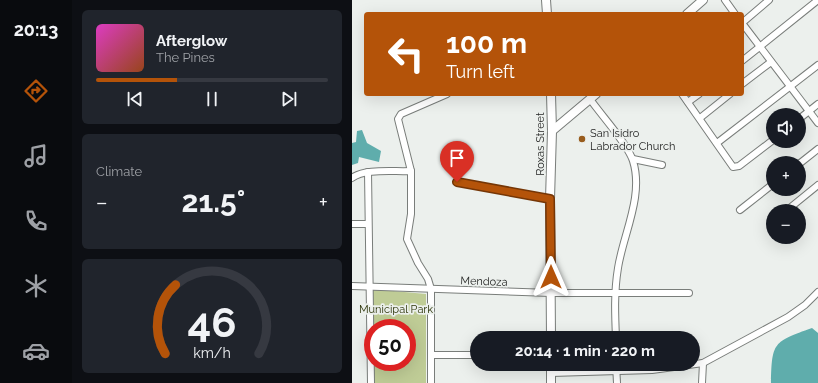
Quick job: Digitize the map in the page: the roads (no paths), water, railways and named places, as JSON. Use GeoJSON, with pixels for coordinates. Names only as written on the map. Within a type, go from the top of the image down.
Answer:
{"type":"FeatureCollection","features":[{"type":"Feature","properties":{"kind":"main road"},"geometry":{"type":"LineString","coordinates":[[546,0],[546,12]]}},
{"type":"Feature","properties":{"kind":"main road"},"geometry":{"type":"LineString","coordinates":[[689,12],[702,0]]}},
{"type":"Feature","properties":{"kind":"main road","name":"Roxas Street"},"geometry":{"type":"LineString","coordinates":[[551,96],[551,331]]}},
{"type":"Feature","properties":{"kind":"main road"},"geometry":{"type":"LineString","coordinates":[[552,131],[593,97]]}},
{"type":"Feature","properties":{"kind":"main road"},"geometry":{"type":"LineString","coordinates":[[551,373],[551,383]]}},
{"type":"Feature","properties":{"kind":"street"},"geometry":{"type":"LineString","coordinates":[[725,0],[734,12]]}},
{"type":"Feature","properties":{"kind":"street"},"geometry":{"type":"LineString","coordinates":[[744,21],[769,0]]}},
{"type":"Feature","properties":{"kind":"street"},"geometry":{"type":"LineString","coordinates":[[744,58],[818,0]]}},
{"type":"Feature","properties":{"kind":"street"},"geometry":{"type":"LineString","coordinates":[[744,26],[818,123]]}},
{"type":"Feature","properties":{"kind":"street"},"geometry":{"type":"LineString","coordinates":[[744,82],[771,62]]}},
{"type":"Feature","properties":{"kind":"street"},"geometry":{"type":"LineString","coordinates":[[718,143],[818,66]]}},
{"type":"Feature","properties":{"kind":"street"},"geometry":{"type":"LineString","coordinates":[[431,383],[431,289],[428,279],[418,263],[408,239],[411,214],[411,171],[398,117],[443,96]]}},
{"type":"Feature","properties":{"kind":"street"},"geometry":{"type":"LineString","coordinates":[[684,96],[732,165],[736,167],[766,145]]}},
{"type":"Feature","properties":{"kind":"street"},"geometry":{"type":"LineString","coordinates":[[688,102],[696,96]]}},
{"type":"Feature","properties":{"kind":"street"},"geometry":{"type":"LineString","coordinates":[[700,118],[728,96]]}},
{"type":"Feature","properties":{"kind":"street"},"geometry":{"type":"LineString","coordinates":[[593,97],[633,159],[636,182],[618,268],[615,292],[616,331]]}},
{"type":"Feature","properties":{"kind":"street"},"geometry":{"type":"LineString","coordinates":[[806,114],[818,104]]}},
{"type":"Feature","properties":{"kind":"street"},"geometry":{"type":"LineString","coordinates":[[806,158],[818,149]]}},
{"type":"Feature","properties":{"kind":"street"},"geometry":{"type":"LineString","coordinates":[[633,159],[662,165]]}},
{"type":"Feature","properties":{"kind":"street"},"geometry":{"type":"LineString","coordinates":[[352,178],[358,174],[368,172],[411,171]]}},
{"type":"Feature","properties":{"kind":"street"},"geometry":{"type":"LineString","coordinates":[[368,172],[368,286],[371,383]]}},
{"type":"Feature","properties":{"kind":"street"},"geometry":{"type":"LineString","coordinates":[[457,182],[550,199]]}},
{"type":"Feature","properties":{"kind":"street"},"geometry":{"type":"LineString","coordinates":[[795,204],[818,185]]}},
{"type":"Feature","properties":{"kind":"street"},"geometry":{"type":"LineString","coordinates":[[740,210],[766,190]]}},
{"type":"Feature","properties":{"kind":"street"},"geometry":{"type":"LineString","coordinates":[[352,224],[368,224]]}},
{"type":"Feature","properties":{"kind":"street","name":"Mendoza"},"geometry":{"type":"LineString","coordinates":[[352,286],[551,293],[689,293]]}},
{"type":"Feature","properties":{"kind":"street"},"geometry":{"type":"LineString","coordinates":[[551,373],[616,373],[703,363],[788,317],[805,305],[818,293]]}},
{"type":"Feature","properties":{"kind":"street"},"geometry":{"type":"LineString","coordinates":[[431,355],[470,355]]}},
{"type":"Feature","properties":{"kind":"street"},"geometry":{"type":"LineString","coordinates":[[702,383],[703,363]]}},
{"type":"Feature","properties":{"kind":"street"},"geometry":{"type":"LineString","coordinates":[[616,373],[616,383]]}},
{"type":"Feature","properties":{"kind":"water"},"geometry":{"type":"Polygon","coordinates":[[[362,130],[367,143],[381,151],[379,162],[359,157],[358,163],[352,165],[352,143],[356,142],[357,131],[362,130]]]}},
{"type":"Feature","properties":{"kind":"water"},"geometry":{"type":"Polygon","coordinates":[[[812,328],[818,333],[818,383],[771,383],[772,359],[777,345],[789,337],[812,328]]]}},
{"type":"Feature","properties":{"kind":"place","name":"San Isidro Labrador Church"},"geometry":{"type":"Point","coordinates":[582,139]}},
{"type":"Feature","properties":{"kind":"park label","name":"Municipal Park"},"geometry":{"type":"Point","coordinates":[396,309]}}]}
